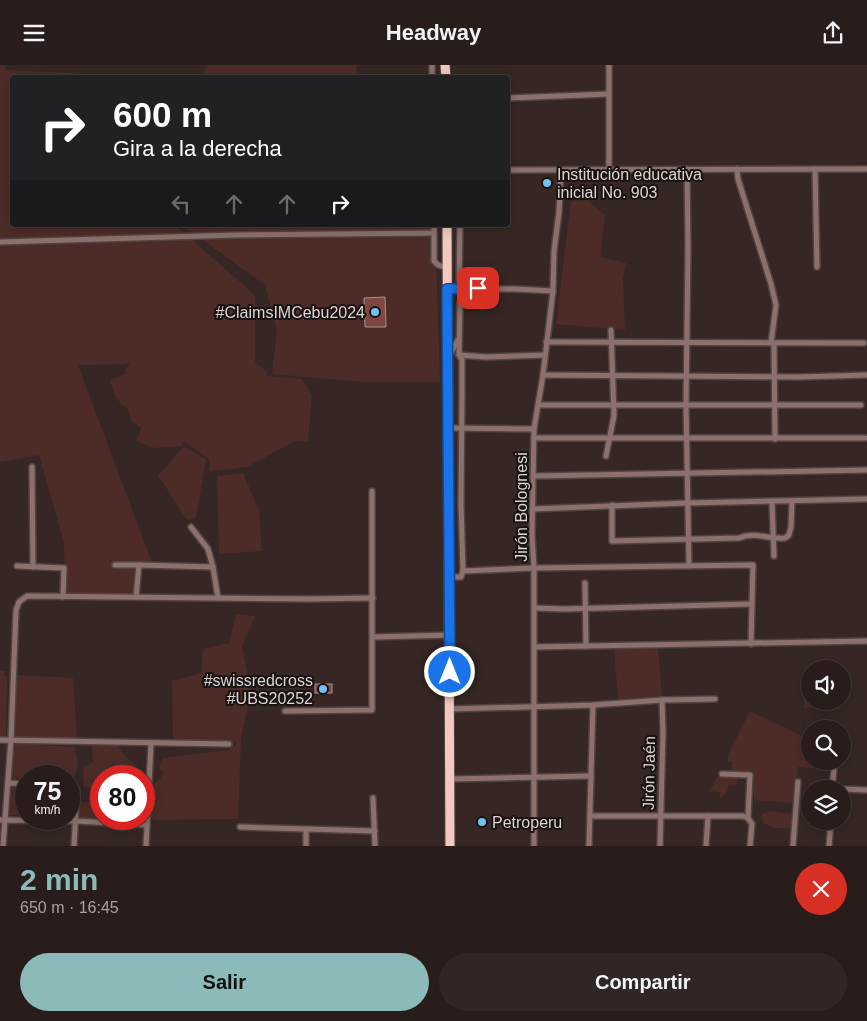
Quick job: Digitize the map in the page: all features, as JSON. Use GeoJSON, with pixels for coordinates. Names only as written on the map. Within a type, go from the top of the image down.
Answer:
{"type":"FeatureCollection","features":[{"type":"Feature","properties":{"kind":"highway"},"geometry":{"type":"LineString","coordinates":[[447,227],[450,846]]}},
{"type":"Feature","properties":{"kind":"street"},"geometry":{"type":"LineString","coordinates":[[609,65],[609,170]]}},
{"type":"Feature","properties":{"kind":"street"},"geometry":{"type":"LineString","coordinates":[[510,98],[609,94]]}},
{"type":"Feature","properties":{"kind":"street"},"geometry":{"type":"LineString","coordinates":[[686,169],[688,217],[686,405],[689,565]]}},
{"type":"Feature","properties":{"kind":"street"},"geometry":{"type":"LineString","coordinates":[[737,169],[738,179],[776,305],[772,343],[774,439]]}},
{"type":"Feature","properties":{"kind":"street"},"geometry":{"type":"LineString","coordinates":[[815,169],[817,267]]}},
{"type":"Feature","properties":{"kind":"street"},"geometry":{"type":"LineString","coordinates":[[510,170],[867,169]]}},
{"type":"Feature","properties":{"kind":"street","name":"Jirón Bolognesi"},"geometry":{"type":"LineString","coordinates":[[534,846],[534,568],[532,509],[534,429],[543,375],[553,291],[560,170]]}},
{"type":"Feature","properties":{"kind":"street"},"geometry":{"type":"LineString","coordinates":[[434,227],[434,261],[438,265],[447,268]]}},
{"type":"Feature","properties":{"kind":"street"},"geometry":{"type":"LineString","coordinates":[[459,288],[460,227]]}},
{"type":"Feature","properties":{"kind":"street"},"geometry":{"type":"LineString","coordinates":[[0,242],[234,235],[434,233]]}},
{"type":"Feature","properties":{"kind":"street"},"geometry":{"type":"LineString","coordinates":[[447,289],[553,291]]}},
{"type":"Feature","properties":{"kind":"street"},"geometry":{"type":"LineString","coordinates":[[449,577],[460,577],[463,571],[461,543],[462,360],[459,355],[460,303]]}},
{"type":"Feature","properties":{"kind":"street"},"geometry":{"type":"LineString","coordinates":[[606,456],[611,437],[614,405],[611,330]]}},
{"type":"Feature","properties":{"kind":"street"},"geometry":{"type":"LineString","coordinates":[[448,357],[459,338]]}},
{"type":"Feature","properties":{"kind":"street"},"geometry":{"type":"LineString","coordinates":[[546,342],[687,344],[864,343]]}},
{"type":"Feature","properties":{"kind":"street"},"geometry":{"type":"LineString","coordinates":[[459,355],[544,355]]}},
{"type":"Feature","properties":{"kind":"street"},"geometry":{"type":"LineString","coordinates":[[543,375],[867,375]]}},
{"type":"Feature","properties":{"kind":"street"},"geometry":{"type":"LineString","coordinates":[[538,405],[861,405]]}},
{"type":"Feature","properties":{"kind":"street"},"geometry":{"type":"LineString","coordinates":[[448,428],[534,429]]}},
{"type":"Feature","properties":{"kind":"street"},"geometry":{"type":"LineString","coordinates":[[534,438],[865,438]]}},
{"type":"Feature","properties":{"kind":"street"},"geometry":{"type":"LineString","coordinates":[[32,467],[33,567]]}},
{"type":"Feature","properties":{"kind":"street"},"geometry":{"type":"LineString","coordinates":[[533,476],[867,470]]}},
{"type":"Feature","properties":{"kind":"street"},"geometry":{"type":"LineString","coordinates":[[285,711],[372,710],[372,491]]}},
{"type":"Feature","properties":{"kind":"street"},"geometry":{"type":"LineString","coordinates":[[532,509],[612,505],[867,499]]}},
{"type":"Feature","properties":{"kind":"street"},"geometry":{"type":"LineString","coordinates":[[612,505],[612,541],[739,538],[745,535],[785,538],[789,535],[792,527],[792,501]]}},
{"type":"Feature","properties":{"kind":"street"},"geometry":{"type":"LineString","coordinates":[[772,502],[774,556]]}},
{"type":"Feature","properties":{"kind":"street"},"geometry":{"type":"LineString","coordinates":[[191,527],[208,549],[218,597]]}},
{"type":"Feature","properties":{"kind":"street"},"geometry":{"type":"LineString","coordinates":[[115,565],[213,567]]}},
{"type":"Feature","properties":{"kind":"street"},"geometry":{"type":"LineString","coordinates":[[136,597],[139,565]]}},
{"type":"Feature","properties":{"kind":"street"},"geometry":{"type":"LineString","coordinates":[[463,571],[534,568],[753,565],[751,644]]}},
{"type":"Feature","properties":{"kind":"street"},"geometry":{"type":"LineString","coordinates":[[17,566],[64,568],[63,597]]}},
{"type":"Feature","properties":{"kind":"street"},"geometry":{"type":"LineString","coordinates":[[585,583],[586,646]]}},
{"type":"Feature","properties":{"kind":"street"},"geometry":{"type":"LineString","coordinates":[[3,846],[3,820],[11,740],[16,610],[19,602],[27,595],[63,597],[372,598]]}},
{"type":"Feature","properties":{"kind":"street"},"geometry":{"type":"LineString","coordinates":[[534,607],[586,609],[752,604]]}},
{"type":"Feature","properties":{"kind":"street"},"geometry":{"type":"LineString","coordinates":[[373,637],[450,635]]}},
{"type":"Feature","properties":{"kind":"street"},"geometry":{"type":"LineString","coordinates":[[534,647],[867,641]]}},
{"type":"Feature","properties":{"kind":"street"},"geometry":{"type":"LineString","coordinates":[[450,709],[715,699]]}},
{"type":"Feature","properties":{"kind":"street","name":"Jirón Jaén"},"geometry":{"type":"LineString","coordinates":[[660,846],[662,700]]}},
{"type":"Feature","properties":{"kind":"street"},"geometry":{"type":"LineString","coordinates":[[589,846],[592,705]]}},
{"type":"Feature","properties":{"kind":"street"},"geometry":{"type":"LineString","coordinates":[[0,740],[229,744]]}},
{"type":"Feature","properties":{"kind":"street"},"geometry":{"type":"LineString","coordinates":[[150,765],[151,743]]}},
{"type":"Feature","properties":{"kind":"street"},"geometry":{"type":"LineString","coordinates":[[722,774],[750,775],[748,818],[752,824],[750,846]]}},
{"type":"Feature","properties":{"kind":"street"},"geometry":{"type":"LineString","coordinates":[[450,779],[534,779],[591,776]]}},
{"type":"Feature","properties":{"kind":"street"},"geometry":{"type":"LineString","coordinates":[[793,846],[798,782]]}},
{"type":"Feature","properties":{"kind":"street"},"geometry":{"type":"LineString","coordinates":[[8,783],[15,783]]}},
{"type":"Feature","properties":{"kind":"street"},"geometry":{"type":"LineString","coordinates":[[851,789],[867,790]]}},
{"type":"Feature","properties":{"kind":"street"},"geometry":{"type":"LineString","coordinates":[[373,798],[375,846]]}},
{"type":"Feature","properties":{"kind":"street"},"geometry":{"type":"LineString","coordinates":[[590,816],[743,816],[748,818]]}},
{"type":"Feature","properties":{"kind":"street"},"geometry":{"type":"LineString","coordinates":[[706,846],[708,816]]}},
{"type":"Feature","properties":{"kind":"street"},"geometry":{"type":"LineString","coordinates":[[240,827],[375,831]]}},
{"type":"Feature","properties":{"kind":"street"},"geometry":{"type":"LineString","coordinates":[[74,846],[75,830]]}},
{"type":"Feature","properties":{"kind":"street"},"geometry":{"type":"LineString","coordinates":[[146,846],[147,830]]}},
{"type":"Feature","properties":{"kind":"street"},"geometry":{"type":"LineString","coordinates":[[306,830],[306,846]]}},
{"type":"Feature","properties":{"kind":"street"},"geometry":{"type":"LineString","coordinates":[[829,846],[830,830]]}},
{"type":"Feature","properties":{"kind":"shaded area"},"geometry":{"type":"Polygon","coordinates":[[[0,65],[5,65],[6,70],[111,75],[10,75],[10,227],[177,227],[255,295],[255,362],[266,371],[267,376],[302,379],[312,395],[308,442],[295,441],[247,467],[209,472],[210,460],[184,441],[181,446],[154,448],[136,441],[141,428],[131,420],[127,408],[121,404],[114,394],[110,380],[125,374],[125,369],[130,364],[78,365],[153,565],[139,565],[136,596],[65,597],[64,543],[39,455],[0,462],[0,65]]]}},
{"type":"Feature","properties":{"kind":"shaded area"},"geometry":{"type":"Polygon","coordinates":[[[208,65],[357,65],[356,75],[203,75],[208,65]]]}},
{"type":"Feature","properties":{"kind":"shaded area"},"geometry":{"type":"Polygon","coordinates":[[[587,200],[605,215],[600,257],[626,263],[623,279],[625,330],[556,324],[571,201],[587,200]]]}},
{"type":"Feature","properties":{"kind":"shaded area"},"geometry":{"type":"Polygon","coordinates":[[[185,227],[435,227],[440,382],[365,382],[272,374],[277,331],[265,285],[185,227]]]}},
{"type":"Feature","properties":{"kind":"shaded area"},"geometry":{"type":"Polygon","coordinates":[[[184,447],[206,459],[196,517],[187,520],[158,475],[184,447]]]}},
{"type":"Feature","properties":{"kind":"shaded area"},"geometry":{"type":"Polygon","coordinates":[[[243,473],[259,510],[262,551],[219,554],[217,476],[243,473]]]}},
{"type":"Feature","properties":{"kind":"shaded area"},"geometry":{"type":"Polygon","coordinates":[[[236,614],[255,616],[242,646],[251,693],[241,737],[238,819],[155,820],[155,783],[161,778],[163,772],[159,767],[163,758],[229,750],[237,743],[173,740],[172,681],[201,673],[203,649],[229,643],[236,614]]]}},
{"type":"Feature","properties":{"kind":"shaded area"},"geometry":{"type":"Polygon","coordinates":[[[614,649],[658,649],[662,696],[618,699],[614,649]]]}},
{"type":"Feature","properties":{"kind":"shaded area"},"geometry":{"type":"Polygon","coordinates":[[[0,671],[5,671],[4,676],[7,676],[6,737],[0,737],[0,671]]]}},
{"type":"Feature","properties":{"kind":"shaded area"},"geometry":{"type":"Polygon","coordinates":[[[15,675],[73,678],[77,742],[12,739],[15,675]]]}},
{"type":"Feature","properties":{"kind":"shaded area"},"geometry":{"type":"Polygon","coordinates":[[[750,711],[801,736],[801,767],[798,767],[795,803],[754,800],[752,774],[732,773],[732,762],[728,762],[728,755],[750,711]]]}},
{"type":"Feature","properties":{"kind":"shaded area"},"geometry":{"type":"Polygon","coordinates":[[[15,744],[75,747],[78,765],[15,765],[15,778],[11,778],[15,744]]]}},
{"type":"Feature","properties":{"kind":"shaded area"},"geometry":{"type":"Polygon","coordinates":[[[92,746],[118,746],[135,765],[90,765],[90,788],[84,787],[83,768],[93,762],[92,746]]]}},
{"type":"Feature","properties":{"kind":"shaded area"},"geometry":{"type":"Polygon","coordinates":[[[717,777],[738,778],[736,785],[728,786],[727,792],[721,799],[719,792],[710,791],[717,777]]]}},
{"type":"Feature","properties":{"kind":"shaded area"},"geometry":{"type":"Polygon","coordinates":[[[12,781],[15,781],[15,815],[10,815],[12,781]]]}},
{"type":"Feature","properties":{"kind":"shaded area"},"geometry":{"type":"Polygon","coordinates":[[[80,802],[90,802],[90,819],[80,817],[80,802]]]}},
{"type":"Feature","properties":{"kind":"shaded area"},"geometry":{"type":"Polygon","coordinates":[[[770,811],[791,814],[791,828],[774,828],[763,823],[761,814],[770,811]]]}},
{"type":"Feature","properties":{"kind":"building","name":"#ClaimsIMCebu2024"},"geometry":{"type":"Polygon","coordinates":[[[385,297],[386,327],[365,327],[364,298],[385,297]]]}},
{"type":"Feature","properties":{"kind":"building","name":"#swissredcross #UBS20252"},"geometry":{"type":"Polygon","coordinates":[[[315,684],[332,684],[332,693],[315,693],[315,684]]]}},
{"type":"Feature","properties":{"kind":"place","name":"Institución educativa inicial No. 903"},"geometry":{"type":"Point","coordinates":[547,183]}},
{"type":"Feature","properties":{"kind":"place","name":"#ClaimsIMCebu2024"},"geometry":{"type":"Point","coordinates":[375,312]}},
{"type":"Feature","properties":{"kind":"place","name":"#swissredcross #UBS20252"},"geometry":{"type":"Point","coordinates":[323,689]}},
{"type":"Feature","properties":{"kind":"place","name":"Petroperu"},"geometry":{"type":"Point","coordinates":[482,822]}},
{"type":"Feature","properties":{"kind":"route"},"geometry":{"type":"LineString","coordinates":[[450,672],[447,289],[478,288]]}}]}
